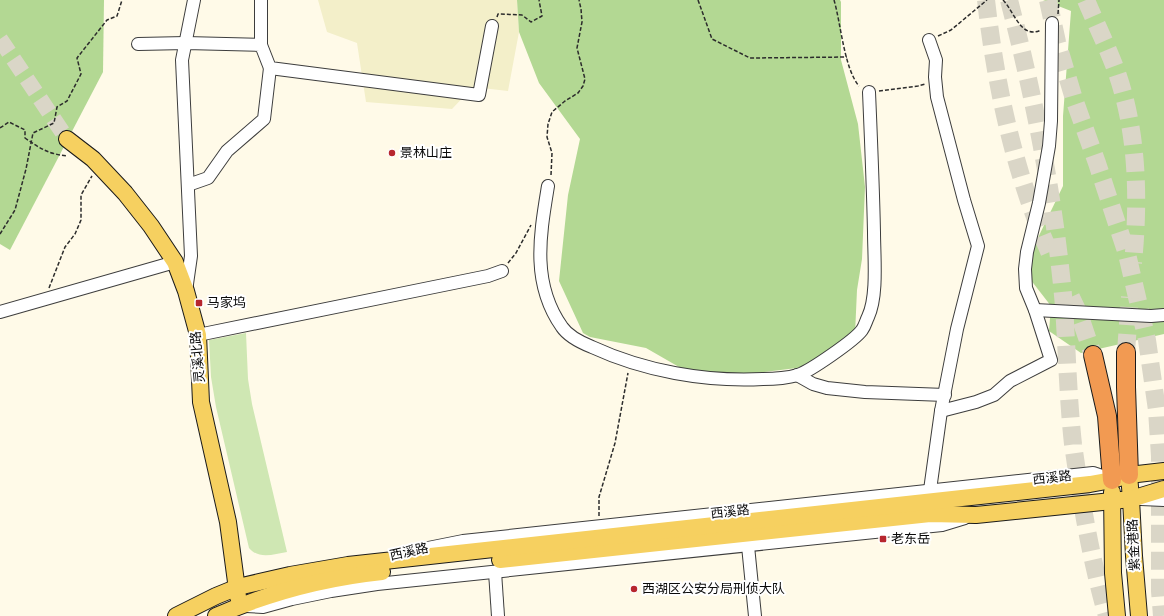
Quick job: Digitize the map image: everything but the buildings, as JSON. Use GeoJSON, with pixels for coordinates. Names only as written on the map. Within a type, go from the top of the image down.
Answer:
{"type":"FeatureCollection","features":[{"type":"Feature","properties":{"kind":"highway"},"geometry":{"type":"LineString","coordinates":[[1121,477],[1126,387],[1126,352]]}},
{"type":"Feature","properties":{"kind":"highway"},"geometry":{"type":"LineString","coordinates":[[1093,355],[1121,477]]}},
{"type":"Feature","properties":{"kind":"main road","name":"灵溪北路"},"geometry":{"type":"LineString","coordinates":[[67,139],[98,165],[125,193],[151,226],[175,262],[186,291],[198,335],[201,402],[228,522],[238,587],[239,611]]}},
{"type":"Feature","properties":{"kind":"main road","name":"西溪路"},"geometry":{"type":"LineString","coordinates":[[176,616],[238,587],[290,575],[348,565],[1090,484],[1121,477],[1164,471]]}},
{"type":"Feature","properties":{"kind":"main road","name":"紫金港路"},"geometry":{"type":"LineString","coordinates":[[1121,477],[1131,499],[1139,616]]}},
{"type":"Feature","properties":{"kind":"main road","name":"紫金港路"},"geometry":{"type":"LineString","coordinates":[[1117,616],[1113,573],[1112,502],[1121,477]]}},
{"type":"Feature","properties":{"kind":"main road","name":"西溪路"},"geometry":{"type":"LineString","coordinates":[[216,616],[239,611],[283,591],[368,574],[930,514],[976,515],[1112,502],[1131,499],[1164,489]]}},
{"type":"Feature","properties":{"kind":"street"},"geometry":{"type":"LineString","coordinates":[[186,291],[191,256],[182,60],[194,0]]}},
{"type":"Feature","properties":{"kind":"street"},"geometry":{"type":"LineString","coordinates":[[188,185],[208,178],[227,151],[264,119],[270,68],[261,45],[261,0]]}},
{"type":"Feature","properties":{"kind":"street"},"geometry":{"type":"LineString","coordinates":[[941,411],[994,396],[1010,381],[1051,360],[1035,310],[1026,288],[1025,269],[1027,252],[1039,203],[1049,146],[1051,121],[1052,23]]}},
{"type":"Feature","properties":{"kind":"street"},"geometry":{"type":"LineString","coordinates":[[270,68],[479,95],[492,26]]}},
{"type":"Feature","properties":{"kind":"street"},"geometry":{"type":"LineString","coordinates":[[929,40],[936,60],[935,77],[938,97],[962,192],[978,246],[957,329],[941,411],[930,490]]}},
{"type":"Feature","properties":{"kind":"street"},"geometry":{"type":"LineString","coordinates":[[138,44],[186,43],[261,45]]}},
{"type":"Feature","properties":{"kind":"street"},"geometry":{"type":"LineString","coordinates":[[548,186],[539,250],[541,273],[545,291],[552,310],[563,329],[582,342],[604,353],[677,373],[713,378],[753,380],[797,375],[807,371],[862,331],[872,308],[875,264],[870,92]]}},
{"type":"Feature","properties":{"kind":"street"},"geometry":{"type":"LineString","coordinates":[[0,312],[175,262]]}},
{"type":"Feature","properties":{"kind":"street"},"geometry":{"type":"LineString","coordinates":[[198,335],[488,276],[502,271]]}},
{"type":"Feature","properties":{"kind":"street"},"geometry":{"type":"LineString","coordinates":[[1035,310],[1151,316],[1164,315]]}},
{"type":"Feature","properties":{"kind":"street"},"geometry":{"type":"LineString","coordinates":[[797,375],[813,384],[827,388],[865,392],[945,395]]}},
{"type":"Feature","properties":{"kind":"street","name":"西溪路"},"geometry":{"type":"LineString","coordinates":[[348,565],[463,541],[1093,473],[1121,477]]}},
{"type":"Feature","properties":{"kind":"street","name":"西溪路"},"geometry":{"type":"LineString","coordinates":[[1131,499],[1164,500]]}},
{"type":"Feature","properties":{"kind":"street","name":"西溪路"},"geometry":{"type":"LineString","coordinates":[[239,611],[331,591],[495,572],[942,525],[976,515]]}},
{"type":"Feature","properties":{"kind":"street"},"geometry":{"type":"LineString","coordinates":[[748,546],[755,616]]}},
{"type":"Feature","properties":{"kind":"street"},"geometry":{"type":"LineString","coordinates":[[495,572],[498,616]]}},
{"type":"Feature","properties":{"kind":"path"},"geometry":{"type":"LineString","coordinates":[[0,234],[15,210],[26,169],[30,142],[33,133],[54,123],[57,107],[67,101],[81,74],[77,58],[107,20],[117,16],[122,0]]}},
{"type":"Feature","properties":{"kind":"path"},"geometry":{"type":"LineString","coordinates":[[492,26],[498,14],[522,15],[531,22],[542,16],[539,0]]}},
{"type":"Feature","properties":{"kind":"path"},"geometry":{"type":"LineString","coordinates":[[548,186],[552,168],[552,153],[547,137],[548,124],[552,112],[565,101],[578,93],[583,86],[585,79],[577,48],[582,22],[581,9],[578,0]]}},
{"type":"Feature","properties":{"kind":"path"},"geometry":{"type":"LineString","coordinates":[[698,0],[712,39],[750,58],[847,57]]}},
{"type":"Feature","properties":{"kind":"path"},"geometry":{"type":"LineString","coordinates":[[834,0],[847,57],[855,81],[862,89],[870,92],[918,86],[926,84],[935,77]]}},
{"type":"Feature","properties":{"kind":"path"},"geometry":{"type":"LineString","coordinates":[[929,40],[951,30],[987,0]]}},
{"type":"Feature","properties":{"kind":"path"},"geometry":{"type":"LineString","coordinates":[[1003,0],[1024,29],[1032,32],[1039,31],[1052,23],[1058,16],[1060,0]]}},
{"type":"Feature","properties":{"kind":"path"},"geometry":{"type":"LineString","coordinates":[[0,128],[9,122],[25,130],[25,138],[43,151],[56,155],[71,156]]}},
{"type":"Feature","properties":{"kind":"path"},"geometry":{"type":"LineString","coordinates":[[45,299],[65,247],[75,234],[81,220],[81,195],[98,165]]}},
{"type":"Feature","properties":{"kind":"path"},"geometry":{"type":"LineString","coordinates":[[502,271],[516,253],[532,222]]}},
{"type":"Feature","properties":{"kind":"path"},"geometry":{"type":"LineString","coordinates":[[599,526],[599,496],[615,443],[630,361]]}},
{"type":"Feature","properties":{"kind":"shaded area"},"geometry":{"type":"Polygon","coordinates":[[[318,0],[517,0],[519,32],[508,91],[473,87],[452,109],[366,102],[357,43],[327,32],[318,0]]]}},
{"type":"Feature","properties":{"kind":"green space"},"geometry":{"type":"Polygon","coordinates":[[[0,0],[104,0],[103,72],[10,250],[0,244],[0,0]]]}},
{"type":"Feature","properties":{"kind":"green space"},"geometry":{"type":"Polygon","coordinates":[[[517,0],[840,0],[841,60],[858,124],[865,187],[862,259],[857,290],[855,334],[805,367],[731,376],[686,371],[646,348],[590,337],[583,333],[559,281],[568,195],[580,139],[539,83],[519,32],[517,0]]]}},
{"type":"Feature","properties":{"kind":"green space"},"geometry":{"type":"Polygon","coordinates":[[[1043,0],[1164,0],[1164,334],[1081,353],[1049,331],[1051,306],[1030,279],[1033,248],[1063,186],[1063,116],[1071,11],[1043,0]]]}},
{"type":"Feature","properties":{"kind":"green space"},"geometry":{"type":"Polygon","coordinates":[[[246,333],[248,379],[252,404],[287,552],[272,555],[257,554],[249,548],[216,407],[211,377],[209,340],[246,333]]]}},
{"type":"Feature","properties":{"kind":"tunnel"},"geometry":{"type":"LineString","coordinates":[[986,0],[995,66],[1017,164],[1027,196],[1052,258]]}},
{"type":"Feature","properties":{"kind":"tunnel"},"geometry":{"type":"LineString","coordinates":[[1009,0],[1043,152],[1060,267],[1073,444],[1087,530],[1096,574],[1107,616]]}},
{"type":"Feature","properties":{"kind":"tunnel"},"geometry":{"type":"LineString","coordinates":[[1048,0],[1057,42],[1074,99],[1127,254],[1147,340],[1157,410],[1160,456],[1160,591],[1162,616]]}},
{"type":"Feature","properties":{"kind":"tunnel"},"geometry":{"type":"LineString","coordinates":[[1086,0],[1117,73],[1129,120],[1133,143],[1136,191],[1133,263]]}},
{"type":"Feature","properties":{"kind":"tunnel"},"geometry":{"type":"LineString","coordinates":[[0,39],[67,139]]}},
{"type":"Feature","properties":{"kind":"tunnel"},"geometry":{"type":"LineString","coordinates":[[1071,297],[1079,314],[1093,355]]}},
{"type":"Feature","properties":{"kind":"tunnel"},"geometry":{"type":"LineString","coordinates":[[1126,352],[1130,297]]}},
{"type":"Feature","properties":{"kind":"place","name":"景林山庄"},"geometry":{"type":"Point","coordinates":[392,153]}},
{"type":"Feature","properties":{"kind":"place","name":"马家坞"},"geometry":{"type":"Point","coordinates":[199,303]}},
{"type":"Feature","properties":{"kind":"place","name":"老东岳"},"geometry":{"type":"Point","coordinates":[883,539]}},
{"type":"Feature","properties":{"kind":"place","name":"西湖区公安分局刑侦大队"},"geometry":{"type":"Point","coordinates":[634,589]}}]}
